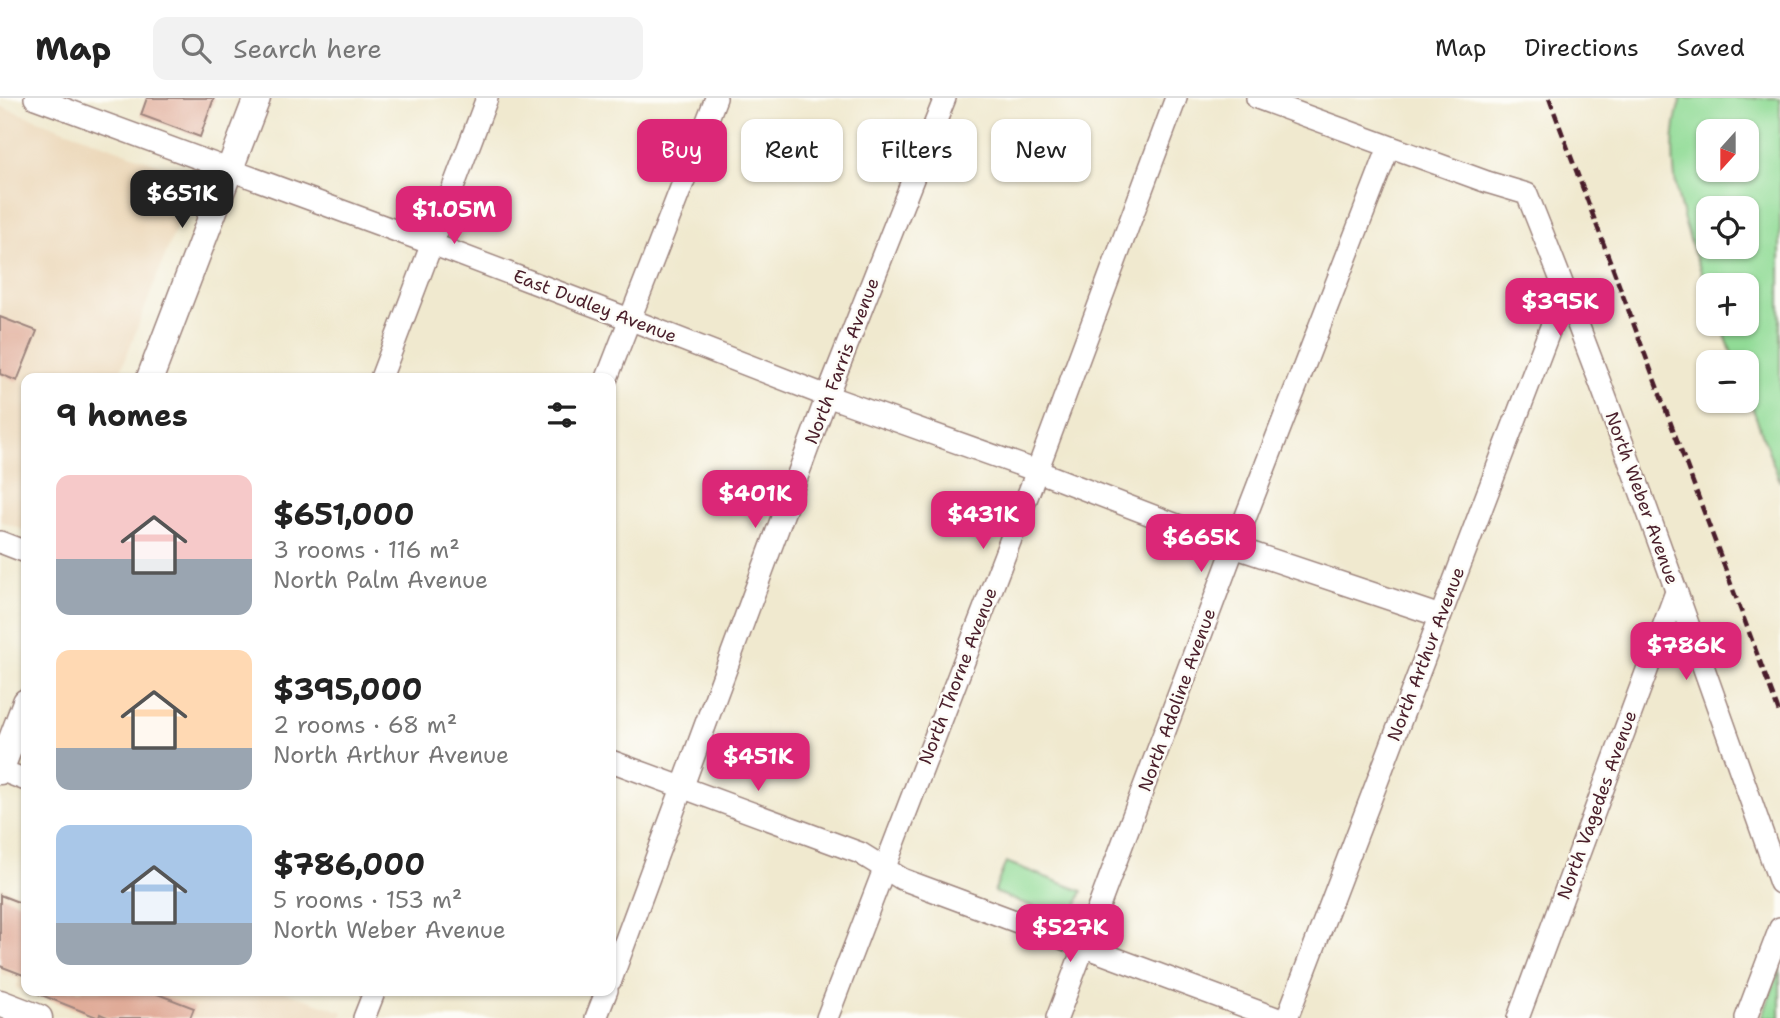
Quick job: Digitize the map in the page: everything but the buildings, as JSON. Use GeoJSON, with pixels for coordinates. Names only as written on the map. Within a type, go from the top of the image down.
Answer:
{"type":"FeatureCollection","features":[{"type":"Feature","properties":{"kind":"main road"},"geometry":{"type":"LineString","coordinates":[[152,373],[257,98]]}},
{"type":"Feature","properties":{"kind":"main road"},"geometry":{"type":"LineString","coordinates":[[0,770],[21,715]]}},
{"type":"Feature","properties":{"kind":"main road"},"geometry":{"type":"LineString","coordinates":[[0,1003],[40,1018]]}},
{"type":"Feature","properties":{"kind":"street","name":"East Dudley Avenue"},"geometry":{"type":"LineString","coordinates":[[35,98],[432,244],[827,396],[1037,471],[1234,547],[1440,616]]}},
{"type":"Feature","properties":{"kind":"street"},"geometry":{"type":"LineString","coordinates":[[383,373],[487,98]]}},
{"type":"Feature","properties":{"kind":"street"},"geometry":{"type":"LineString","coordinates":[[609,373],[716,98]]}},
{"type":"Feature","properties":{"kind":"street","name":"North Farris Avenue"},"geometry":{"type":"LineString","coordinates":[[616,967],[827,396],[945,98]]}},
{"type":"Feature","properties":{"kind":"street","name":"North Thorne Avenue"},"geometry":{"type":"LineString","coordinates":[[827,1018],[1037,471],[1176,98]]}},
{"type":"Feature","properties":{"kind":"street"},"geometry":{"type":"LineString","coordinates":[[1257,98],[1389,147]]}},
{"type":"Feature","properties":{"kind":"street","name":"North Weber Avenue"},"geometry":{"type":"LineString","coordinates":[[1389,147],[1527,194],[1676,592],[1780,883]]}},
{"type":"Feature","properties":{"kind":"street","name":"North Adoline Avenue"},"geometry":{"type":"LineString","coordinates":[[1057,1018],[1234,547],[1389,147]]}},
{"type":"Feature","properties":{"kind":"street","name":"North Arthur Avenue"},"geometry":{"type":"LineString","coordinates":[[1287,1018],[1565,290]]}},
{"type":"Feature","properties":{"kind":"street"},"geometry":{"type":"LineString","coordinates":[[0,542],[21,550]]}},
{"type":"Feature","properties":{"kind":"street","name":"North Vagedes Avenue"},"geometry":{"type":"LineString","coordinates":[[1518,1018],[1676,592]]}},
{"type":"Feature","properties":{"kind":"street"},"geometry":{"type":"LineString","coordinates":[[616,763],[860,853],[902,879],[1276,1018]]}},
{"type":"Feature","properties":{"kind":"street"},"geometry":{"type":"LineString","coordinates":[[0,770],[21,778]]}},
{"type":"Feature","properties":{"kind":"street"},"geometry":{"type":"LineString","coordinates":[[1746,1018],[1780,928]]}},
{"type":"Feature","properties":{"kind":"street"},"geometry":{"type":"LineString","coordinates":[[364,1018],[372,996]]}},
{"type":"Feature","properties":{"kind":"street"},"geometry":{"type":"LineString","coordinates":[[596,1018],[605,996]]}},
{"type":"Feature","properties":{"kind":"shaded area"},"geometry":{"type":"Polygon","coordinates":[[[0,106],[195,178],[120,373],[21,373],[21,529],[0,521],[0,106]]]}},
{"type":"Feature","properties":{"kind":"shaded area"},"geometry":{"type":"Polygon","coordinates":[[[0,887],[21,895],[21,990],[16,988],[19,980],[0,973],[0,887]]]}},
{"type":"Feature","properties":{"kind":"shaded area"},"geometry":{"type":"Polygon","coordinates":[[[38,996],[297,996],[343,1012],[341,1018],[97,1018],[38,996]]]}},
{"type":"Feature","properties":{"kind":"green space"},"geometry":{"type":"Polygon","coordinates":[[[1681,98],[1780,98],[1780,482],[1754,413],[1759,413],[1759,350],[1731,350],[1725,336],[1759,336],[1759,273],[1702,273],[1697,259],[1759,259],[1759,196],[1696,196],[1696,258],[1678,196],[1673,147],[1681,98]]]}},
{"type":"Feature","properties":{"kind":"green space"},"geometry":{"type":"Polygon","coordinates":[[[1006,862],[1082,891],[1071,921],[994,892],[1006,862]]]}},
{"type":"Feature","properties":{"kind":"green space"},"geometry":{"type":"Polygon","coordinates":[[[1780,969],[1780,1018],[1762,1018],[1780,969]]]}},
{"type":"Feature","properties":{"kind":"railway"},"geometry":{"type":"LineString","coordinates":[[1549,98],[1780,715]]}}]}
